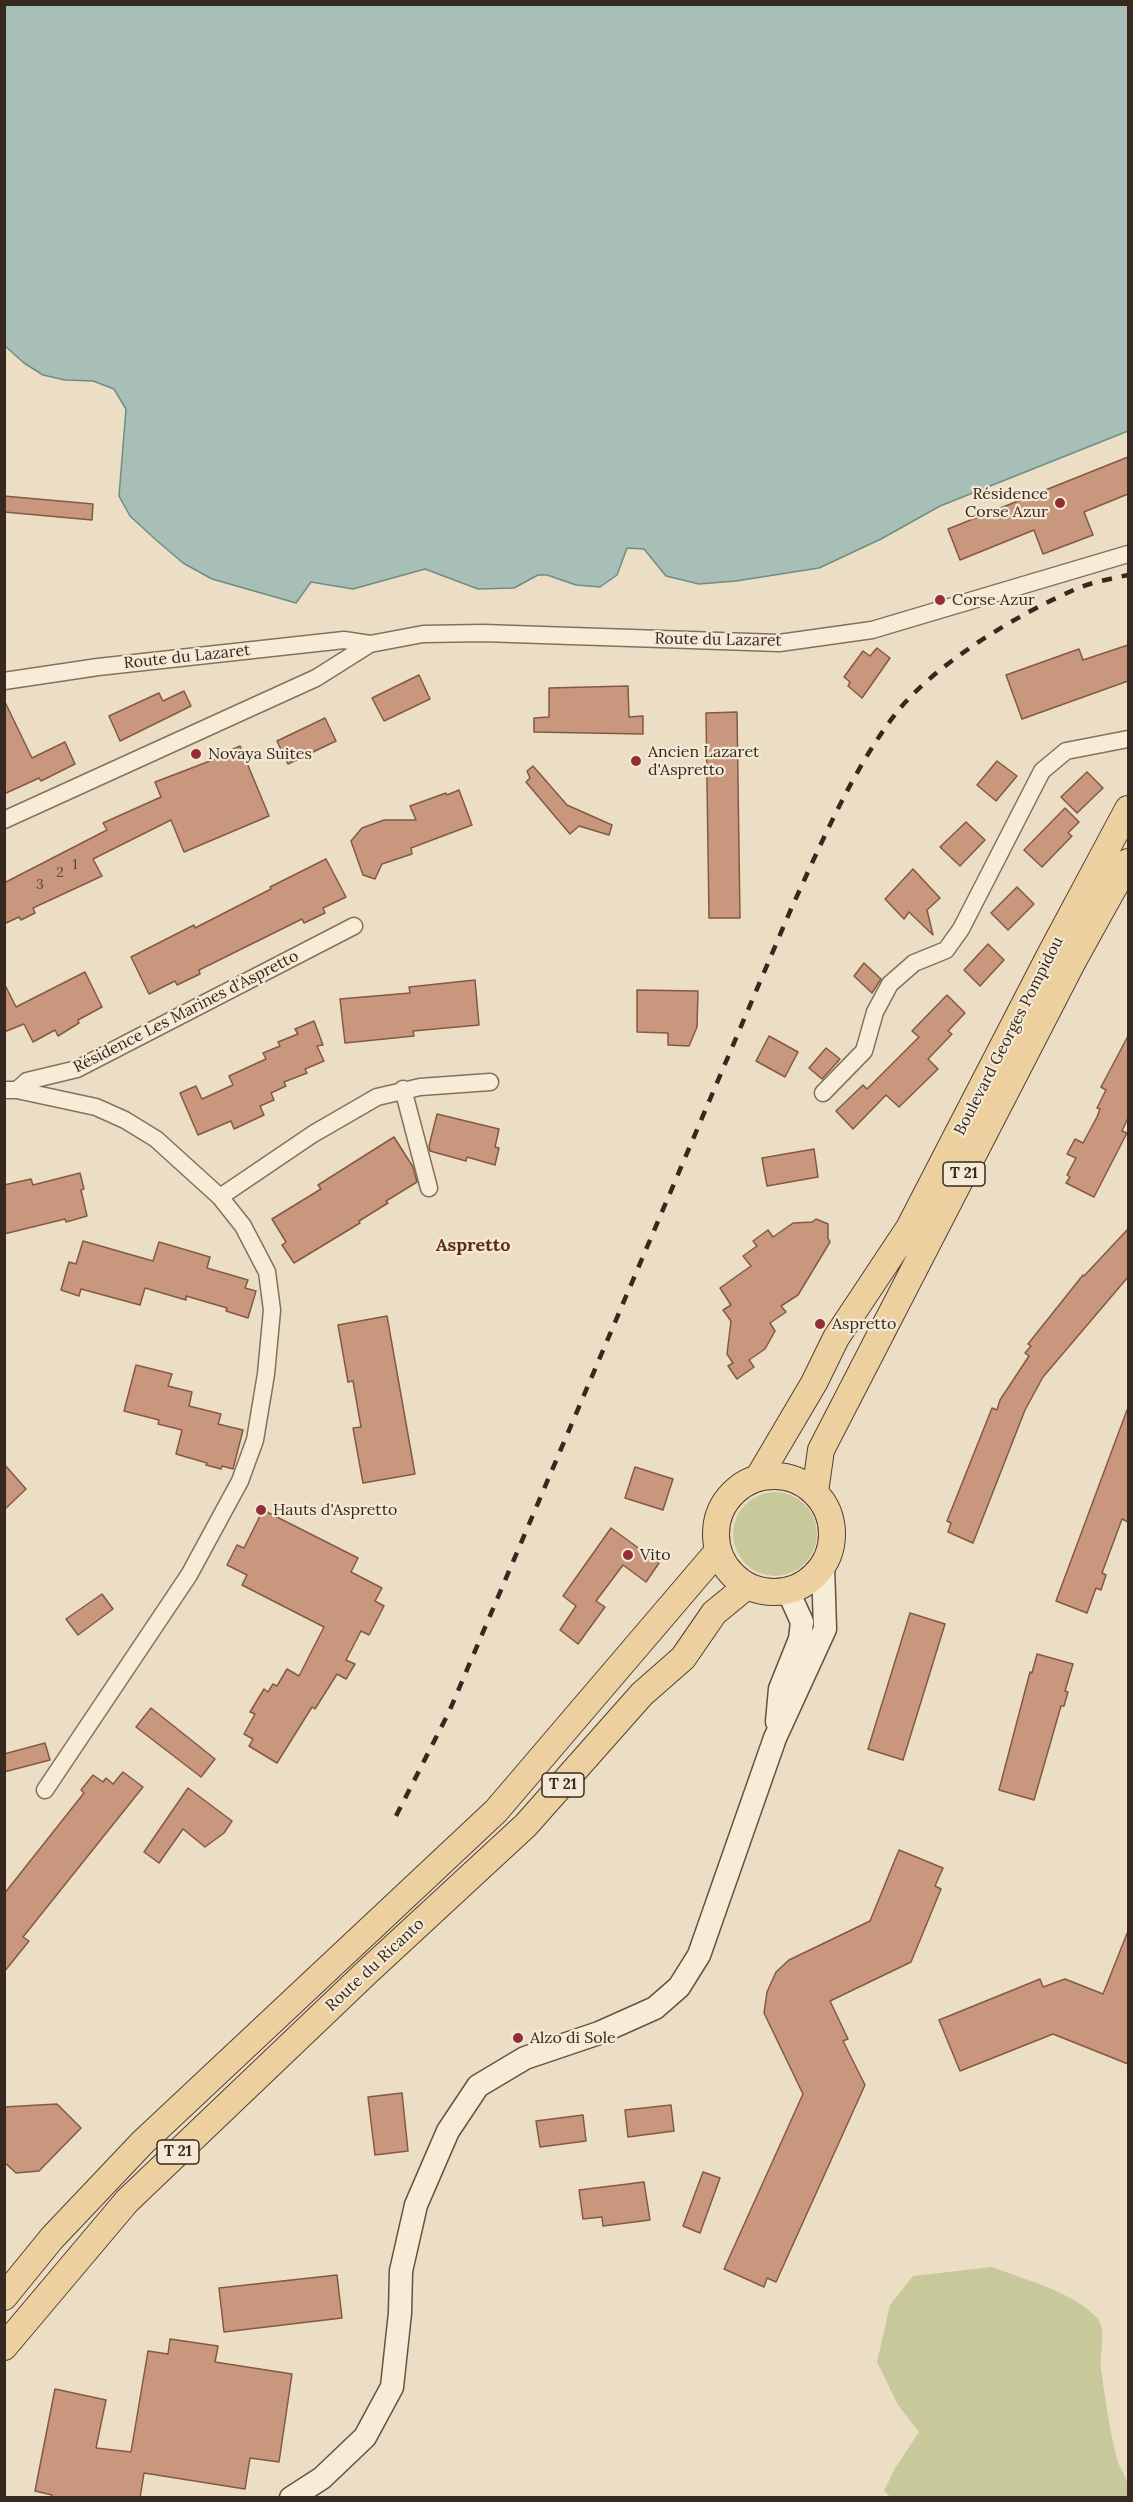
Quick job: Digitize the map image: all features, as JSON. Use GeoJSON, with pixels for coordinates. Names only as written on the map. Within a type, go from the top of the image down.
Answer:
{"type":"FeatureCollection","features":[{"type":"Feature","properties":{"kind":"main road","name":"Boulevard Georges Pompidou"},"geometry":{"type":"LineString","coordinates":[[759,1478],[836,1338],[909,1228],[1128,809]]}},
{"type":"Feature","properties":{"kind":"main road","name":"Boulevard Georges Pompidou"},"geometry":{"type":"LineString","coordinates":[[815,1492],[821,1450],[1072,963],[1128,862]]}},
{"type":"Feature","properties":{"kind":"main road"},"geometry":{"type":"LineString","coordinates":[[779,1476],[798,1481],[815,1492],[825,1505],[832,1528],[830,1552],[814,1578],[788,1591],[767,1593],[747,1586],[729,1571],[718,1551],[716,1533],[718,1515],[734,1491],[759,1478],[779,1476]]}},
{"type":"Feature","properties":{"kind":"main road","name":"Route du Ricanto"},"geometry":{"type":"LineString","coordinates":[[4,2297],[52,2238],[142,2142],[496,1811],[718,1551]]}},
{"type":"Feature","properties":{"kind":"main road"},"geometry":{"type":"LineString","coordinates":[[291,2498],[322,2478],[365,2437],[392,2387],[400,2313],[401,2271],[416,2205],[448,2131],[478,2086],[525,2058],[599,2033],[655,2008],[679,1987],[699,1955],[776,1738],[825,1629],[823,1566]]}},
{"type":"Feature","properties":{"kind":"main road","name":"Route du Ricanto"},"geometry":{"type":"LineString","coordinates":[[4,2347],[127,2201],[367,1972],[526,1826],[642,1694],[683,1658],[714,1613],[747,1586]]}},
{"type":"Feature","properties":{"kind":"main road"},"geometry":{"type":"LineString","coordinates":[[776,1738],[780,1689],[800,1639],[802,1622],[788,1591]]}},
{"type":"Feature","properties":{"kind":"street","name":"Route du Lazaret"},"geometry":{"type":"LineString","coordinates":[[4,681],[98,667],[344,640],[370,644],[423,634],[483,633],[779,642],[872,630],[1128,554]]}},
{"type":"Feature","properties":{"kind":"street","name":"Route du Lazaret"},"geometry":{"type":"LineString","coordinates":[[4,820],[316,678],[370,644]]}},
{"type":"Feature","properties":{"kind":"street"},"geometry":{"type":"LineString","coordinates":[[823,1093],[864,1051],[874,1012],[890,984],[914,963],[946,950],[961,929],[1042,771],[1066,751],[1128,739]]}},
{"type":"Feature","properties":{"kind":"street","name":"Résidence Les Marines d'Aspretto"},"geometry":{"type":"LineString","coordinates":[[11,1090],[27,1081],[77,1069],[354,926]]}},
{"type":"Feature","properties":{"kind":"street"},"geometry":{"type":"LineString","coordinates":[[220,1197],[313,1134],[377,1097],[403,1089],[490,1082]]}},
{"type":"Feature","properties":{"kind":"street"},"geometry":{"type":"LineString","coordinates":[[403,1089],[429,1188]]}},
{"type":"Feature","properties":{"kind":"street"},"geometry":{"type":"LineString","coordinates":[[11,1090],[96,1107],[125,1120],[156,1139],[220,1197],[243,1226],[267,1272],[272,1310],[266,1374],[249,1460],[232,1496],[182,1585],[45,1790]]}},
{"type":"Feature","properties":{"kind":"green space"},"geometry":{"type":"Polygon","coordinates":[[[767,1492],[783,1492],[799,1499],[810,1510],[817,1526],[814,1550],[805,1564],[783,1576],[767,1576],[751,1569],[740,1558],[733,1542],[733,1526],[740,1510],[751,1499],[767,1492]]]}},
{"type":"Feature","properties":{"kind":"green space"},"geometry":{"type":"Polygon","coordinates":[[[992,2267],[1063,2294],[1088,2310],[1101,2324],[1101,2369],[1107,2412],[1116,2455],[1126,2478],[1128,2497],[892,2498],[884,2491],[894,2470],[919,2432],[898,2405],[877,2362],[890,2305],[913,2276],[992,2267]]]}},
{"type":"Feature","properties":{"kind":"water"},"geometry":{"type":"Polygon","coordinates":[[[5,4],[1128,5],[1128,431],[940,506],[881,539],[819,568],[736,581],[699,584],[666,576],[644,549],[627,548],[617,575],[600,587],[576,585],[547,575],[538,575],[514,588],[478,589],[425,569],[353,589],[311,582],[296,603],[212,579],[183,563],[155,539],[130,516],[119,496],[126,409],[114,389],[93,381],[65,380],[43,375],[24,363],[5,346],[5,4]]]}},
{"type":"Feature","properties":{"kind":"building","name":"Résidence Corse Azur"},"geometry":{"type":"Polygon","coordinates":[[[1128,457],[1128,494],[1084,512],[1093,535],[1043,554],[1034,530],[960,560],[948,529],[1128,457]]]}},
{"type":"Feature","properties":{"kind":"building"},"geometry":{"type":"Polygon","coordinates":[[[4,496],[93,504],[92,520],[4,512],[4,496]]]}},
{"type":"Feature","properties":{"kind":"building"},"geometry":{"type":"Polygon","coordinates":[[[1128,645],[1128,681],[1022,719],[1006,675],[1079,649],[1083,660],[1128,645]]]}},
{"type":"Feature","properties":{"kind":"building"},"geometry":{"type":"Polygon","coordinates":[[[877,648],[890,658],[862,698],[848,686],[850,682],[844,677],[863,651],[870,656],[877,648]]]}},
{"type":"Feature","properties":{"kind":"building"},"geometry":{"type":"Polygon","coordinates":[[[419,675],[430,699],[384,721],[372,698],[419,675]]]}},
{"type":"Feature","properties":{"kind":"building"},"geometry":{"type":"Polygon","coordinates":[[[628,686],[629,717],[643,716],[643,734],[534,732],[534,718],[549,717],[549,688],[628,686]]]}},
{"type":"Feature","properties":{"kind":"building"},"geometry":{"type":"Polygon","coordinates":[[[184,691],[191,706],[120,741],[109,716],[159,693],[163,701],[184,691]]]}},
{"type":"Feature","properties":{"kind":"building"},"geometry":{"type":"Polygon","coordinates":[[[4,700],[32,758],[65,742],[75,764],[41,781],[39,778],[4,794],[4,700]]]}},
{"type":"Feature","properties":{"kind":"building"},"geometry":{"type":"Polygon","coordinates":[[[737,712],[740,918],[709,918],[706,713],[737,712]]]}},
{"type":"Feature","properties":{"kind":"building"},"geometry":{"type":"Polygon","coordinates":[[[325,718],[336,741],[288,764],[277,741],[325,718]]]}},
{"type":"Feature","properties":{"kind":"building"},"geometry":{"type":"Polygon","coordinates":[[[240,746],[269,816],[184,852],[171,820],[93,859],[102,876],[33,908],[35,913],[21,920],[19,917],[4,924],[4,883],[107,830],[103,823],[161,797],[155,782],[223,756],[222,754],[240,746]]]}},
{"type":"Feature","properties":{"kind":"building"},"geometry":{"type":"Polygon","coordinates":[[[997,761],[1017,776],[996,801],[977,785],[997,761]]]}},
{"type":"Feature","properties":{"kind":"building"},"geometry":{"type":"Polygon","coordinates":[[[533,766],[567,805],[612,825],[609,835],[579,826],[570,834],[526,782],[530,778],[527,771],[533,766]]]}},
{"type":"Feature","properties":{"kind":"building"},"geometry":{"type":"Polygon","coordinates":[[[1087,772],[1103,788],[1077,813],[1061,797],[1087,772]]]}},
{"type":"Feature","properties":{"kind":"building"},"geometry":{"type":"Polygon","coordinates":[[[459,790],[472,825],[411,848],[412,854],[382,864],[375,879],[363,875],[351,841],[362,828],[384,820],[416,820],[410,806],[459,790]]]}},
{"type":"Feature","properties":{"kind":"building"},"geometry":{"type":"Polygon","coordinates":[[[1065,808],[1079,822],[1068,833],[1072,836],[1042,867],[1024,850],[1065,808]]]}},
{"type":"Feature","properties":{"kind":"building"},"geometry":{"type":"Polygon","coordinates":[[[966,822],[985,840],[960,866],[940,847],[966,822]]]}},
{"type":"Feature","properties":{"kind":"building"},"geometry":{"type":"Polygon","coordinates":[[[326,859],[346,897],[323,908],[325,913],[304,923],[302,919],[199,970],[200,974],[177,985],[175,981],[149,994],[131,957],[194,925],[195,928],[326,859]]]}},
{"type":"Feature","properties":{"kind":"building"},"geometry":{"type":"Polygon","coordinates":[[[913,869],[940,898],[927,910],[933,935],[909,912],[904,919],[885,899],[913,869]]]}},
{"type":"Feature","properties":{"kind":"building"},"geometry":{"type":"Polygon","coordinates":[[[1017,887],[1034,904],[1008,930],[991,913],[1017,887]]]}},
{"type":"Feature","properties":{"kind":"building"},"geometry":{"type":"Polygon","coordinates":[[[988,944],[1004,960],[980,986],[964,970],[988,944]]]}},
{"type":"Feature","properties":{"kind":"building"},"geometry":{"type":"Polygon","coordinates":[[[864,963],[881,979],[872,993],[854,976],[864,963]]]}},
{"type":"Feature","properties":{"kind":"building"},"geometry":{"type":"Polygon","coordinates":[[[85,972],[102,1007],[78,1020],[79,1023],[58,1036],[55,1030],[33,1042],[24,1024],[4,1032],[4,983],[16,1007],[85,972]]]}},
{"type":"Feature","properties":{"kind":"building"},"geometry":{"type":"Polygon","coordinates":[[[475,980],[479,1025],[413,1031],[414,1036],[345,1043],[340,999],[410,993],[409,987],[475,980]]]}},
{"type":"Feature","properties":{"kind":"building"},"geometry":{"type":"Polygon","coordinates":[[[637,990],[698,991],[697,1027],[689,1046],[668,1045],[668,1033],[637,1032],[637,990]]]}},
{"type":"Feature","properties":{"kind":"building"},"geometry":{"type":"Polygon","coordinates":[[[947,995],[965,1013],[948,1031],[952,1034],[928,1059],[938,1069],[899,1107],[886,1095],[853,1129],[836,1111],[863,1085],[867,1089],[919,1037],[912,1031],[947,995]]]}},
{"type":"Feature","properties":{"kind":"building"},"geometry":{"type":"Polygon","coordinates":[[[314,1021],[323,1045],[317,1046],[324,1061],[305,1069],[307,1073],[284,1082],[286,1086],[271,1093],[274,1100],[260,1106],[264,1115],[234,1129],[231,1121],[198,1135],[180,1093],[196,1086],[202,1099],[233,1085],[229,1076],[266,1059],[263,1053],[280,1046],[278,1042],[298,1034],[295,1029],[314,1021]]]}},
{"type":"Feature","properties":{"kind":"building"},"geometry":{"type":"Polygon","coordinates":[[[769,1036],[798,1052],[785,1077],[756,1061],[769,1036]]]}},
{"type":"Feature","properties":{"kind":"building"},"geometry":{"type":"Polygon","coordinates":[[[1128,1036],[1128,1118],[1122,1131],[1127,1133],[1094,1197],[1066,1183],[1070,1177],[1067,1175],[1076,1158],[1067,1154],[1075,1139],[1083,1143],[1097,1117],[1100,1109],[1097,1108],[1106,1090],[1101,1087],[1128,1036]]]}},
{"type":"Feature","properties":{"kind":"building"},"geometry":{"type":"Polygon","coordinates":[[[826,1048],[840,1059],[822,1079],[809,1068],[826,1048]]]}},
{"type":"Feature","properties":{"kind":"building"},"geometry":{"type":"Polygon","coordinates":[[[437,1114],[499,1129],[495,1147],[499,1148],[495,1165],[467,1157],[466,1161],[430,1151],[429,1146],[437,1114]]]}},
{"type":"Feature","properties":{"kind":"building"},"geometry":{"type":"Polygon","coordinates":[[[394,1137],[413,1167],[417,1182],[386,1201],[388,1203],[359,1221],[360,1223],[294,1263],[282,1245],[286,1242],[272,1219],[321,1189],[318,1185],[394,1137]]]}},
{"type":"Feature","properties":{"kind":"building"},"geometry":{"type":"Polygon","coordinates":[[[814,1149],[818,1177],[767,1186],[762,1158],[814,1149]]]}},
{"type":"Feature","properties":{"kind":"building"},"geometry":{"type":"Polygon","coordinates":[[[80,1173],[87,1216],[4,1234],[4,1185],[31,1179],[33,1185],[80,1173]]]}},
{"type":"Feature","properties":{"kind":"building"},"geometry":{"type":"Polygon","coordinates":[[[816,1219],[828,1224],[830,1242],[798,1295],[781,1306],[786,1312],[770,1323],[775,1331],[765,1349],[749,1360],[754,1367],[737,1379],[728,1366],[733,1363],[727,1354],[731,1321],[723,1310],[731,1305],[720,1288],[751,1266],[743,1256],[757,1246],[753,1241],[768,1230],[773,1237],[793,1223],[812,1222],[816,1219]]]}},
{"type":"Feature","properties":{"kind":"building"},"geometry":{"type":"Polygon","coordinates":[[[1128,1229],[1128,1277],[1043,1377],[1025,1410],[973,1543],[948,1532],[951,1523],[947,1521],[992,1408],[997,1410],[1000,1400],[1029,1356],[1025,1353],[1031,1346],[1028,1344],[1083,1275],[1128,1229]]]}},
{"type":"Feature","properties":{"kind":"building"},"geometry":{"type":"Polygon","coordinates":[[[83,1241],[153,1261],[159,1242],[210,1257],[207,1268],[248,1280],[245,1288],[256,1291],[248,1318],[226,1311],[227,1308],[186,1296],[186,1300],[145,1288],[140,1305],[81,1289],[79,1296],[61,1290],[69,1262],[76,1264],[83,1241]]]}},
{"type":"Feature","properties":{"kind":"building"},"geometry":{"type":"Polygon","coordinates":[[[387,1316],[415,1474],[363,1483],[353,1428],[361,1427],[353,1381],[348,1382],[338,1325],[387,1316]]]}},
{"type":"Feature","properties":{"kind":"building"},"geometry":{"type":"Polygon","coordinates":[[[136,1365],[172,1374],[168,1386],[192,1392],[189,1406],[221,1414],[218,1424],[243,1430],[233,1469],[222,1466],[221,1469],[176,1454],[182,1430],[158,1424],[159,1420],[124,1411],[136,1365]]]}},
{"type":"Feature","properties":{"kind":"building"},"geometry":{"type":"Polygon","coordinates":[[[1127,1410],[1128,1522],[1122,1519],[1102,1573],[1106,1575],[1101,1590],[1096,1588],[1087,1613],[1056,1601],[1127,1410]]]}},
{"type":"Feature","properties":{"kind":"building"},"geometry":{"type":"Polygon","coordinates":[[[4,1464],[26,1489],[4,1510],[4,1464]]]}},
{"type":"Feature","properties":{"kind":"building"},"geometry":{"type":"Polygon","coordinates":[[[635,1467],[673,1479],[663,1510],[625,1498],[635,1467]]]}},
{"type":"Feature","properties":{"kind":"building"},"geometry":{"type":"Polygon","coordinates":[[[263,1510],[358,1558],[351,1572],[382,1588],[375,1601],[384,1606],[369,1635],[361,1631],[346,1660],[355,1664],[346,1679],[337,1674],[315,1709],[312,1707],[277,1763],[249,1746],[253,1739],[244,1734],[255,1714],[250,1712],[264,1689],[268,1692],[273,1684],[277,1686],[287,1669],[299,1676],[324,1627],[242,1585],[247,1575],[227,1565],[237,1545],[244,1548],[263,1510]]]}},
{"type":"Feature","properties":{"kind":"building"},"geometry":{"type":"Polygon","coordinates":[[[611,1528],[659,1563],[646,1582],[623,1565],[596,1601],[605,1607],[578,1644],[560,1630],[576,1606],[563,1596],[611,1528]]]}},
{"type":"Feature","properties":{"kind":"building"},"geometry":{"type":"Polygon","coordinates":[[[102,1594],[113,1609],[78,1635],[66,1619],[102,1594]]]}},
{"type":"Feature","properties":{"kind":"building"},"geometry":{"type":"Polygon","coordinates":[[[910,1613],[945,1624],[903,1760],[868,1749],[910,1613]]]}},
{"type":"Feature","properties":{"kind":"building"},"geometry":{"type":"Polygon","coordinates":[[[1037,1654],[1073,1664],[1065,1691],[1068,1692],[1064,1706],[1061,1706],[1034,1800],[999,1790],[1030,1672],[1032,1673],[1037,1654]]]}},
{"type":"Feature","properties":{"kind":"building"},"geometry":{"type":"Polygon","coordinates":[[[151,1708],[215,1759],[201,1777],[136,1727],[151,1708]]]}},
{"type":"Feature","properties":{"kind":"building"},"geometry":{"type":"Polygon","coordinates":[[[45,1743],[50,1760],[4,1772],[4,1754],[45,1743]]]}},
{"type":"Feature","properties":{"kind":"building"},"geometry":{"type":"Polygon","coordinates":[[[123,1772],[143,1787],[23,1937],[29,1941],[4,1972],[4,1894],[84,1793],[81,1790],[93,1775],[103,1782],[106,1778],[113,1784],[123,1772]]]}},
{"type":"Feature","properties":{"kind":"building"},"geometry":{"type":"Polygon","coordinates":[[[188,1788],[232,1821],[224,1833],[205,1847],[183,1829],[159,1863],[144,1852],[188,1788]]]}},
{"type":"Feature","properties":{"kind":"building"},"geometry":{"type":"Polygon","coordinates":[[[899,1850],[943,1868],[935,1886],[941,1889],[911,1962],[830,2001],[848,2039],[843,2041],[865,2085],[776,2282],[767,2278],[764,2287],[724,2269],[803,2094],[764,2013],[767,1992],[776,1972],[789,1960],[870,1921],[899,1850]]]}},
{"type":"Feature","properties":{"kind":"building"},"geometry":{"type":"Polygon","coordinates":[[[1128,1931],[1128,2064],[1053,2034],[960,2071],[939,2020],[1040,1979],[1043,1987],[1065,1979],[1103,1994],[1128,1931]]]}},
{"type":"Feature","properties":{"kind":"building"},"geometry":{"type":"Polygon","coordinates":[[[402,2093],[408,2151],[375,2155],[368,2097],[402,2093]]]}},
{"type":"Feature","properties":{"kind":"building"},"geometry":{"type":"Polygon","coordinates":[[[57,2104],[81,2128],[39,2171],[16,2173],[4,2162],[4,2107],[57,2104]]]}},
{"type":"Feature","properties":{"kind":"building"},"geometry":{"type":"Polygon","coordinates":[[[671,2105],[674,2131],[628,2137],[625,2110],[671,2105]]]}},
{"type":"Feature","properties":{"kind":"building"},"geometry":{"type":"Polygon","coordinates":[[[583,2115],[586,2141],[540,2147],[536,2121],[583,2115]]]}},
{"type":"Feature","properties":{"kind":"building"},"geometry":{"type":"Polygon","coordinates":[[[703,2172],[720,2178],[700,2233],[683,2226],[703,2172]]]}},
{"type":"Feature","properties":{"kind":"building"},"geometry":{"type":"Polygon","coordinates":[[[644,2182],[650,2220],[603,2226],[602,2217],[583,2219],[579,2190],[644,2182]]]}},
{"type":"Feature","properties":{"kind":"building"},"geometry":{"type":"Polygon","coordinates":[[[337,2275],[342,2318],[224,2332],[219,2288],[337,2275]]]}},
{"type":"Feature","properties":{"kind":"building"},"geometry":{"type":"Polygon","coordinates":[[[170,2339],[218,2346],[215,2362],[292,2374],[279,2462],[250,2458],[245,2489],[144,2473],[140,2498],[52,2498],[52,2495],[35,2491],[55,2389],[106,2400],[96,2448],[131,2452],[148,2351],[168,2354],[170,2339]]]}},
{"type":"Feature","properties":{"kind":"railway"},"geometry":{"type":"LineString","coordinates":[[396,1816],[449,1712],[791,909],[826,833],[866,757],[897,712],[933,676],[955,658],[1004,626],[1053,599],[1076,589],[1128,575]]}},
{"type":"Feature","properties":{"kind":"place","name":"Résidence Corse Azur"},"geometry":{"type":"Point","coordinates":[1060,503]}},
{"type":"Feature","properties":{"kind":"place","name":"Corse Azur"},"geometry":{"type":"Point","coordinates":[940,600]}},
{"type":"Feature","properties":{"kind":"place","name":"Novaya Suites"},"geometry":{"type":"Point","coordinates":[196,754]}},
{"type":"Feature","properties":{"kind":"place","name":"Ancien Lazaret d'Aspretto"},"geometry":{"type":"Point","coordinates":[636,761]}},
{"type":"Feature","properties":{"kind":"place","name":"Aspretto"},"geometry":{"type":"Point","coordinates":[820,1324]}},
{"type":"Feature","properties":{"kind":"place","name":"Hauts d'Aspretto"},"geometry":{"type":"Point","coordinates":[261,1510]}},
{"type":"Feature","properties":{"kind":"place","name":"Vito"},"geometry":{"type":"Point","coordinates":[628,1555]}},
{"type":"Feature","properties":{"kind":"place","name":"Alzo di Sole"},"geometry":{"type":"Point","coordinates":[518,2038]}},
{"type":"Feature","properties":{"kind":"district","name":"Aspretto"},"geometry":{"type":"Point","coordinates":[473,1246]}}]}
